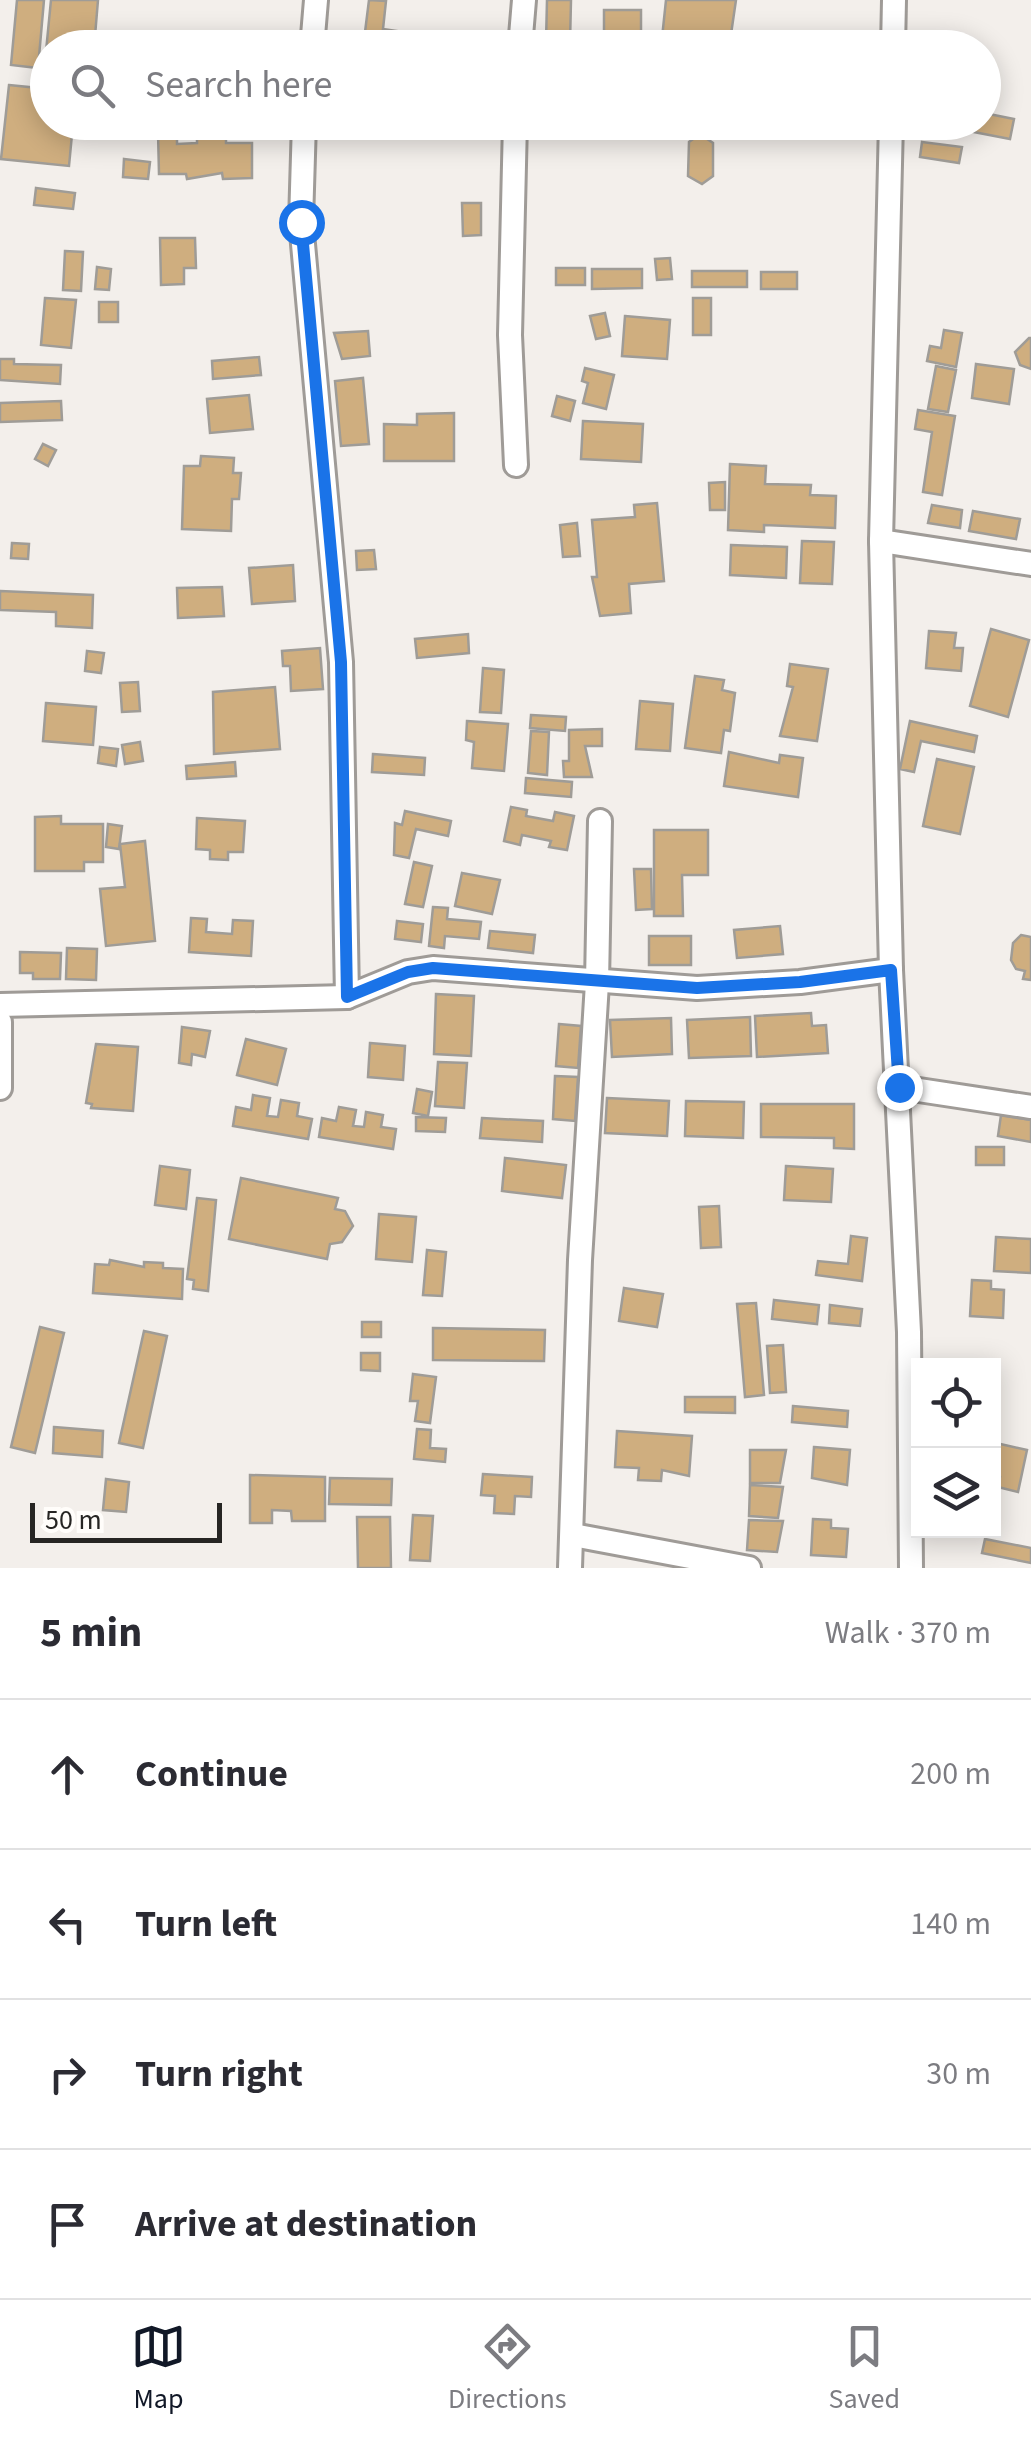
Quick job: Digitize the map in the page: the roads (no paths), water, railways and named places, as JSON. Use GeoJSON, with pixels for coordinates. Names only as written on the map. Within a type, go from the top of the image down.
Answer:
{"type":"FeatureCollection","features":[{"type":"Feature","properties":{"kind":"street"},"geometry":{"type":"LineString","coordinates":[[314,30],[316,0]]}},
{"type":"Feature","properties":{"kind":"street"},"geometry":{"type":"LineString","coordinates":[[522,30],[524,0]]}},
{"type":"Feature","properties":{"kind":"street"},"geometry":{"type":"LineString","coordinates":[[893,30],[894,0]]}},
{"type":"Feature","properties":{"kind":"street"},"geometry":{"type":"LineString","coordinates":[[303,140],[301,222],[341,662],[347,997]]}},
{"type":"Feature","properties":{"kind":"street"},"geometry":{"type":"LineString","coordinates":[[515,140],[510,335],[516,465]]}},
{"type":"Feature","properties":{"kind":"street"},"geometry":{"type":"LineString","coordinates":[[891,140],[881,541],[912,1568]]}},
{"type":"Feature","properties":{"kind":"street"},"geometry":{"type":"LineString","coordinates":[[881,541],[1031,564]]}},
{"type":"Feature","properties":{"kind":"street"},"geometry":{"type":"LineString","coordinates":[[570,1568],[580,1260],[597,982],[600,821]]}},
{"type":"Feature","properties":{"kind":"street"},"geometry":{"type":"LineString","coordinates":[[0,1004],[347,997],[408,972],[433,968],[697,988],[800,982],[891,970]]}},
{"type":"Feature","properties":{"kind":"street"},"geometry":{"type":"LineString","coordinates":[[0,1022],[0,1088]]}},
{"type":"Feature","properties":{"kind":"street"},"geometry":{"type":"LineString","coordinates":[[899,1087],[1031,1107]]}},
{"type":"Feature","properties":{"kind":"street"},"geometry":{"type":"LineString","coordinates":[[573,1535],[749,1568]]}}]}
